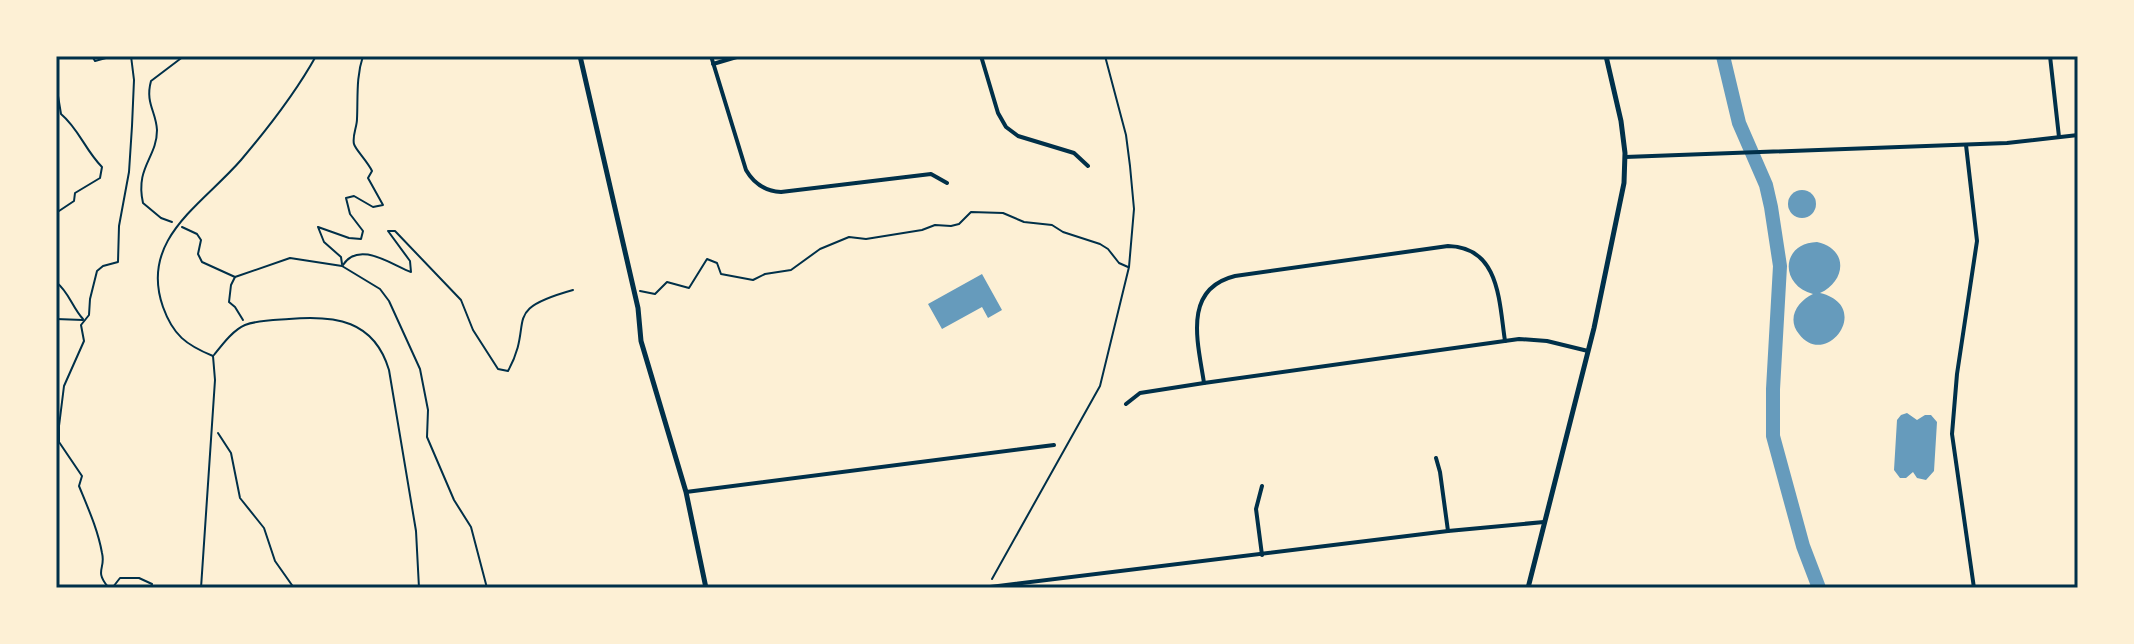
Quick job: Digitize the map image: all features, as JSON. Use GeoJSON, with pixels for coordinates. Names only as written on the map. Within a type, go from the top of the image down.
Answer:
{"type":"FeatureCollection","features":[{"type":"Feature","properties":{"kind":"street"},"geometry":{"type":"LineString","coordinates":[[580,56],[638,308],[641,341],[686,492],[706,588]]}},
{"type":"Feature","properties":{"kind":"street"},"geometry":{"type":"LineString","coordinates":[[711,56],[746,170],[764,188],[781,192],[931,174],[947,183]]}},
{"type":"Feature","properties":{"kind":"street"},"geometry":{"type":"LineString","coordinates":[[713,64],[740,56]]}},
{"type":"Feature","properties":{"kind":"street"},"geometry":{"type":"LineString","coordinates":[[981,56],[998,113],[1006,127],[1018,136],[1074,153],[1088,166]]}},
{"type":"Feature","properties":{"kind":"street"},"geometry":{"type":"LineString","coordinates":[[1528,588],[1588,351],[1624,183],[1625,157],[1615,88],[1606,56]]}},
{"type":"Feature","properties":{"kind":"street"},"geometry":{"type":"LineString","coordinates":[[2050,56],[2059,137]]}},
{"type":"Feature","properties":{"kind":"street"},"geometry":{"type":"LineString","coordinates":[[1625,157],[1966,145],[2078,135]]}},
{"type":"Feature","properties":{"kind":"street"},"geometry":{"type":"LineString","coordinates":[[1966,145],[1977,241],[1957,374],[1952,434],[1974,588]]}},
{"type":"Feature","properties":{"kind":"street"},"geometry":{"type":"LineString","coordinates":[[1204,383],[1197,312],[1207,293],[1222,280],[1448,246],[1463,247],[1477,253],[1491,269],[1505,341]]}},
{"type":"Feature","properties":{"kind":"street"},"geometry":{"type":"LineString","coordinates":[[1126,404],[1140,393],[1505,341],[1537,339],[1588,351]]}},
{"type":"Feature","properties":{"kind":"street"},"geometry":{"type":"LineString","coordinates":[[686,492],[1054,445]]}},
{"type":"Feature","properties":{"kind":"street"},"geometry":{"type":"LineString","coordinates":[[1436,458],[1448,531]]}},
{"type":"Feature","properties":{"kind":"street"},"geometry":{"type":"LineString","coordinates":[[1262,486],[1256,509],[1262,555]]}},
{"type":"Feature","properties":{"kind":"street"},"geometry":{"type":"LineString","coordinates":[[984,588],[1544,522]]}},
{"type":"Feature","properties":{"kind":"lane"},"geometry":{"type":"LineString","coordinates":[[213,356],[179,338],[165,312],[156,276],[160,257],[169,236],[178,225],[238,163],[284,109],[316,56]]}},
{"type":"Feature","properties":{"kind":"lane"},"geometry":{"type":"LineString","coordinates":[[201,588],[215,380],[213,356],[244,325],[329,318],[358,327],[375,339],[384,353],[416,531],[419,588]]}},
{"type":"Feature","properties":{"kind":"path"},"geometry":{"type":"LineString","coordinates":[[92,56],[95,61],[113,56]]}},
{"type":"Feature","properties":{"kind":"path"},"geometry":{"type":"LineString","coordinates":[[131,56],[134,80],[132,126],[129,172],[119,226],[118,262],[97,271],[89,315],[81,329],[84,341],[64,386],[59,442],[82,476],[79,486],[104,557],[99,570],[101,578],[108,587],[113,587],[120,578],[139,578],[152,584],[151,588]]}},
{"type":"Feature","properties":{"kind":"path"},"geometry":{"type":"LineString","coordinates":[[184,56],[151,81],[148,102],[157,131],[142,172],[143,203],[161,218],[197,234],[201,240],[198,254],[202,262],[235,277],[290,258],[342,266],[380,289],[389,301],[420,369],[428,410],[427,437],[454,500],[471,527],[487,588]]}},
{"type":"Feature","properties":{"kind":"path"},"geometry":{"type":"LineString","coordinates":[[342,266],[341,257],[324,242],[318,227],[361,239],[363,231],[350,214],[346,198],[354,196],[373,207],[383,205],[368,178],[372,171],[370,166],[361,159],[353,140],[357,122],[359,68],[363,56]]}},
{"type":"Feature","properties":{"kind":"path"},"geometry":{"type":"LineString","coordinates":[[984,588],[1100,386],[1129,267],[1134,209],[1130,166],[1126,135],[1105,56]]}},
{"type":"Feature","properties":{"kind":"path"},"geometry":{"type":"LineString","coordinates":[[56,84],[61,114],[71,122],[89,155],[102,167],[100,178],[75,193],[74,201],[56,213]]}},
{"type":"Feature","properties":{"kind":"path"},"geometry":{"type":"LineString","coordinates":[[633,291],[655,294],[667,282],[689,288],[707,259],[717,263],[721,274],[753,280],[765,274],[791,270],[820,249],[849,237],[866,239],[935,225],[951,226],[959,224],[971,212],[1003,213],[1024,222],[1052,225],[1063,232],[1100,244],[1119,263],[1129,267]]}},
{"type":"Feature","properties":{"kind":"path"},"geometry":{"type":"LineString","coordinates":[[342,266],[348,257],[369,255],[393,262],[411,272],[410,261],[388,231],[395,231],[461,300],[485,350],[498,369],[508,371],[526,309],[548,297],[573,290]]}},
{"type":"Feature","properties":{"kind":"path"},"geometry":{"type":"LineString","coordinates":[[235,277],[229,302],[244,325]]}},
{"type":"Feature","properties":{"kind":"path"},"geometry":{"type":"LineString","coordinates":[[56,282],[85,320]]}},
{"type":"Feature","properties":{"kind":"path"},"geometry":{"type":"LineString","coordinates":[[56,319],[85,320]]}},
{"type":"Feature","properties":{"kind":"path"},"geometry":{"type":"LineString","coordinates":[[211,426],[223,438],[231,453],[240,498],[264,528],[275,561],[294,588]]}},
{"type":"Feature","properties":{"kind":"water"},"geometry":{"type":"Polygon","coordinates":[[[1802,190],[1812,194],[1816,204],[1812,214],[1802,218],[1792,214],[1788,204],[1792,194],[1802,190]]]}},
{"type":"Feature","properties":{"kind":"water"},"geometry":{"type":"Polygon","coordinates":[[[1817,242],[1835,251],[1839,258],[1839,273],[1835,281],[1820,293],[1836,300],[1843,310],[1844,321],[1840,332],[1821,345],[1810,343],[1795,328],[1796,311],[1813,294],[1794,282],[1789,265],[1796,249],[1817,242]]]}},
{"type":"Feature","properties":{"kind":"water"},"geometry":{"type":"Polygon","coordinates":[[[982,274],[1002,310],[988,318],[982,307],[942,329],[928,304],[982,274]]]}},
{"type":"Feature","properties":{"kind":"water"},"geometry":{"type":"Polygon","coordinates":[[[1907,413],[1917,420],[1931,415],[1937,422],[1934,471],[1926,480],[1917,478],[1913,472],[1906,478],[1900,478],[1894,470],[1897,420],[1907,413]]]}},
{"type":"Feature","properties":{"kind":"waterway"},"geometry":{"type":"LineString","coordinates":[[1723,56],[1739,123],[1766,185],[1771,207],[1780,266],[1773,436],[1803,546],[1819,588]]}}]}
